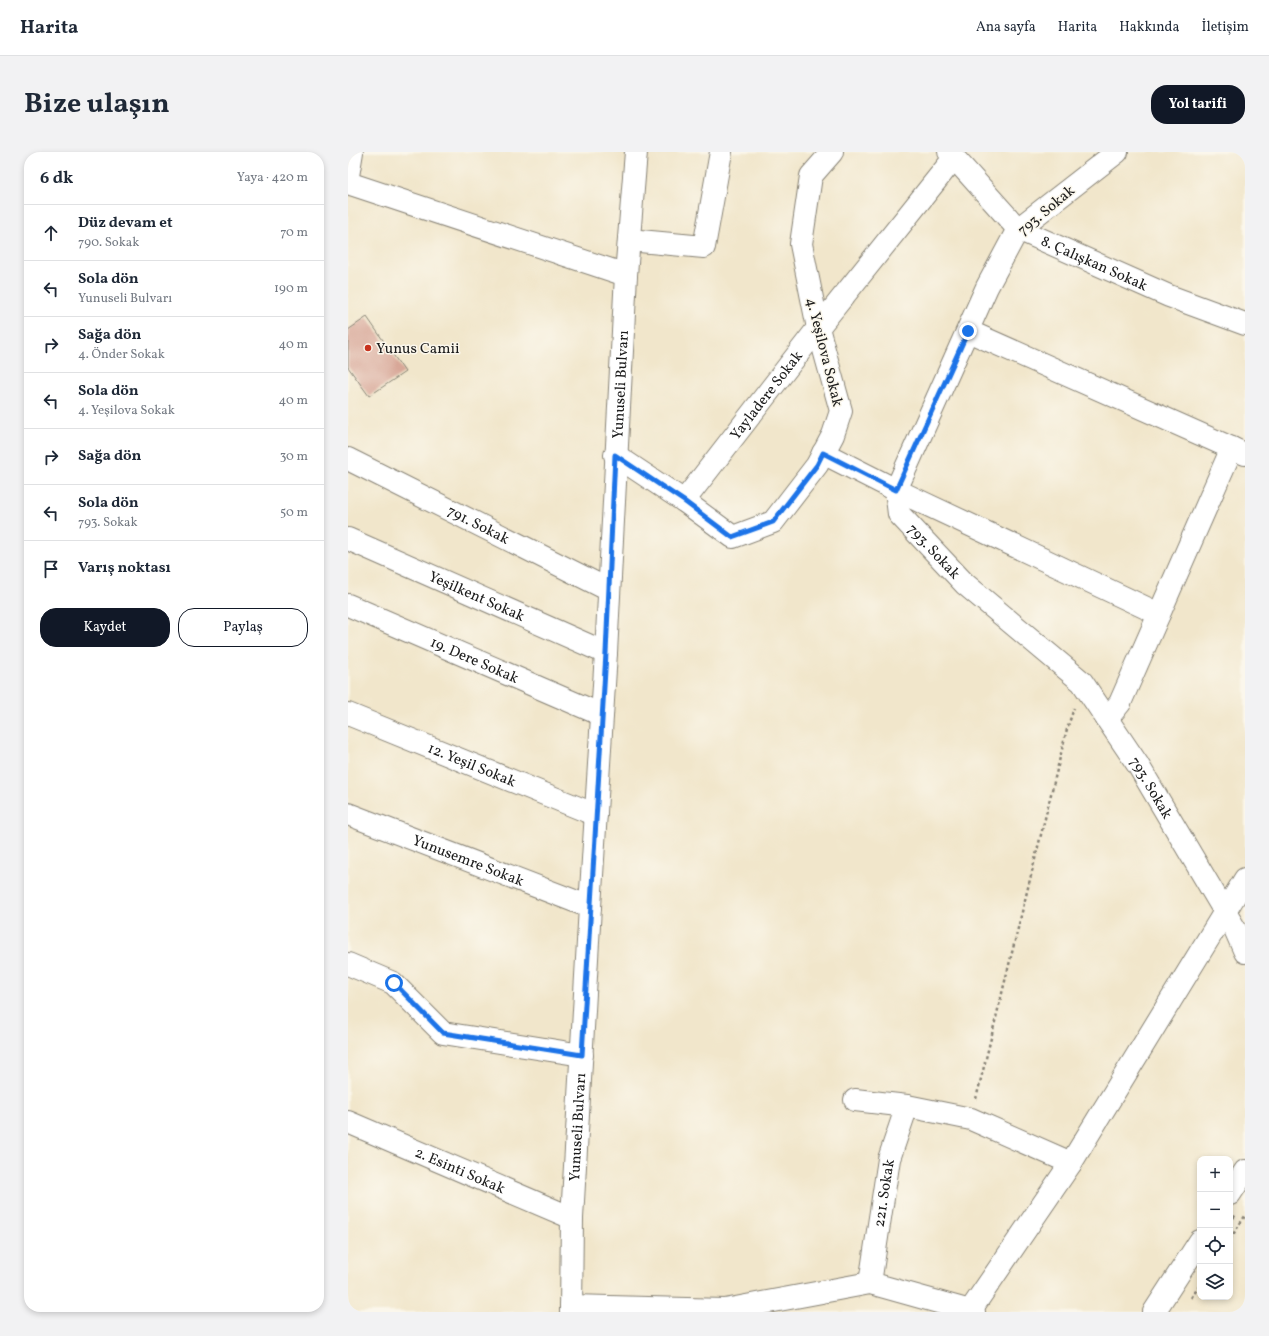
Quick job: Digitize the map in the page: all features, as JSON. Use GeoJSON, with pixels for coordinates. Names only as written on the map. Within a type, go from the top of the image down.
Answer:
{"type":"FeatureCollection","features":[{"type":"Feature","properties":{"kind":"street"},"geometry":{"type":"LineString","coordinates":[[348,176],[352,152]]}},
{"type":"Feature","properties":{"kind":"street","name":"Yunuseli Bulvarı"},"geometry":{"type":"LineString","coordinates":[[571,1309],[572,1218],[606,653],[615,455],[626,275],[636,152]]}},
{"type":"Feature","properties":{"kind":"street"},"geometry":{"type":"LineString","coordinates":[[629,240],[704,248],[721,152]]}},
{"type":"Feature","properties":{"kind":"street","name":"4. Yeşilova Sokak"},"geometry":{"type":"LineString","coordinates":[[684,501],[732,537],[773,522],[817,465],[833,435],[841,411],[818,328],[801,244],[811,176],[832,152]]}},
{"type":"Feature","properties":{"kind":"street","name":"793. Sokak"},"geometry":{"type":"LineString","coordinates":[[1117,152],[1018,229],[987,287],[896,490],[899,514],[966,584],[1082,682],[1138,766],[1235,924],[1245,952]]}},
{"type":"Feature","properties":{"kind":"street","name":"Yayladere Sokak"},"geometry":{"type":"LineString","coordinates":[[684,501],[951,155]]}},
{"type":"Feature","properties":{"kind":"street","name":"8. Çalışkan Sokak"},"geometry":{"type":"LineString","coordinates":[[951,155],[1018,229],[1169,296],[1245,324]]}},
{"type":"Feature","properties":{"kind":"street"},"geometry":{"type":"LineString","coordinates":[[348,183],[626,275]]}},
{"type":"Feature","properties":{"kind":"street"},"geometry":{"type":"LineString","coordinates":[[968,331],[1238,451],[1159,614],[1120,703],[1107,719]]}},
{"type":"Feature","properties":{"kind":"street"},"geometry":{"type":"LineString","coordinates":[[823,453],[896,490],[1159,614]]}},
{"type":"Feature","properties":{"kind":"street"},"geometry":{"type":"LineString","coordinates":[[615,455],[684,501]]}},
{"type":"Feature","properties":{"kind":"street","name":"791. Sokak"},"geometry":{"type":"LineString","coordinates":[[348,459],[609,590]]}},
{"type":"Feature","properties":{"kind":"street","name":"Yeşilkent Sokak"},"geometry":{"type":"LineString","coordinates":[[348,539],[606,653]]}},
{"type":"Feature","properties":{"kind":"street","name":"19. Dere Sokak"},"geometry":{"type":"LineString","coordinates":[[348,605],[602,715]]}},
{"type":"Feature","properties":{"kind":"street","name":"12. Yeşil Sokak"},"geometry":{"type":"LineString","coordinates":[[348,714],[596,815]]}},
{"type":"Feature","properties":{"kind":"street","name":"Yunusemre Sokak"},"geometry":{"type":"LineString","coordinates":[[348,814],[590,907]]}},
{"type":"Feature","properties":{"kind":"street"},"geometry":{"type":"LineString","coordinates":[[571,1309],[725,1311],[870,1283],[972,1311],[1071,1163],[1235,924],[1245,879]]}},
{"type":"Feature","properties":{"kind":"street"},"geometry":{"type":"LineString","coordinates":[[348,964],[394,983],[443,1033],[582,1055]]}},
{"type":"Feature","properties":{"kind":"street"},"geometry":{"type":"LineString","coordinates":[[855,1100],[907,1106],[971,1119],[1071,1163]]}},
{"type":"Feature","properties":{"kind":"street","name":"221. Sokak"},"geometry":{"type":"LineString","coordinates":[[870,1283],[889,1159],[907,1106]]}},
{"type":"Feature","properties":{"kind":"street","name":"2. Esinti Sokak"},"geometry":{"type":"LineString","coordinates":[[348,1122],[572,1218]]}},
{"type":"Feature","properties":{"kind":"street"},"geometry":{"type":"LineString","coordinates":[[1231,1192],[1245,1171]]}},
{"type":"Feature","properties":{"kind":"street"},"geometry":{"type":"LineString","coordinates":[[1154,1312],[1197,1246]]}},
{"type":"Feature","properties":{"kind":"path"},"geometry":{"type":"LineString","coordinates":[[971,1119],[1067,730],[1082,682]]}},
{"type":"Feature","properties":{"kind":"path"},"geometry":{"type":"LineString","coordinates":[[1233,1234],[1245,1216]]}},
{"type":"Feature","properties":{"kind":"building","name":"Yunus Camii"},"geometry":{"type":"Polygon","coordinates":[[[367,317],[405,372],[369,396],[348,367],[348,330],[367,317]]]}},
{"type":"Feature","properties":{"kind":"place","name":"Yunus Camii"},"geometry":{"type":"Point","coordinates":[368,348]}},
{"type":"Feature","properties":{"kind":"route"},"geometry":{"type":"LineString","coordinates":[[394,983],[443,1033],[582,1055],[606,653],[615,455],[684,501],[732,537],[773,522],[817,465],[823,453],[896,490],[968,331]]}}]}
